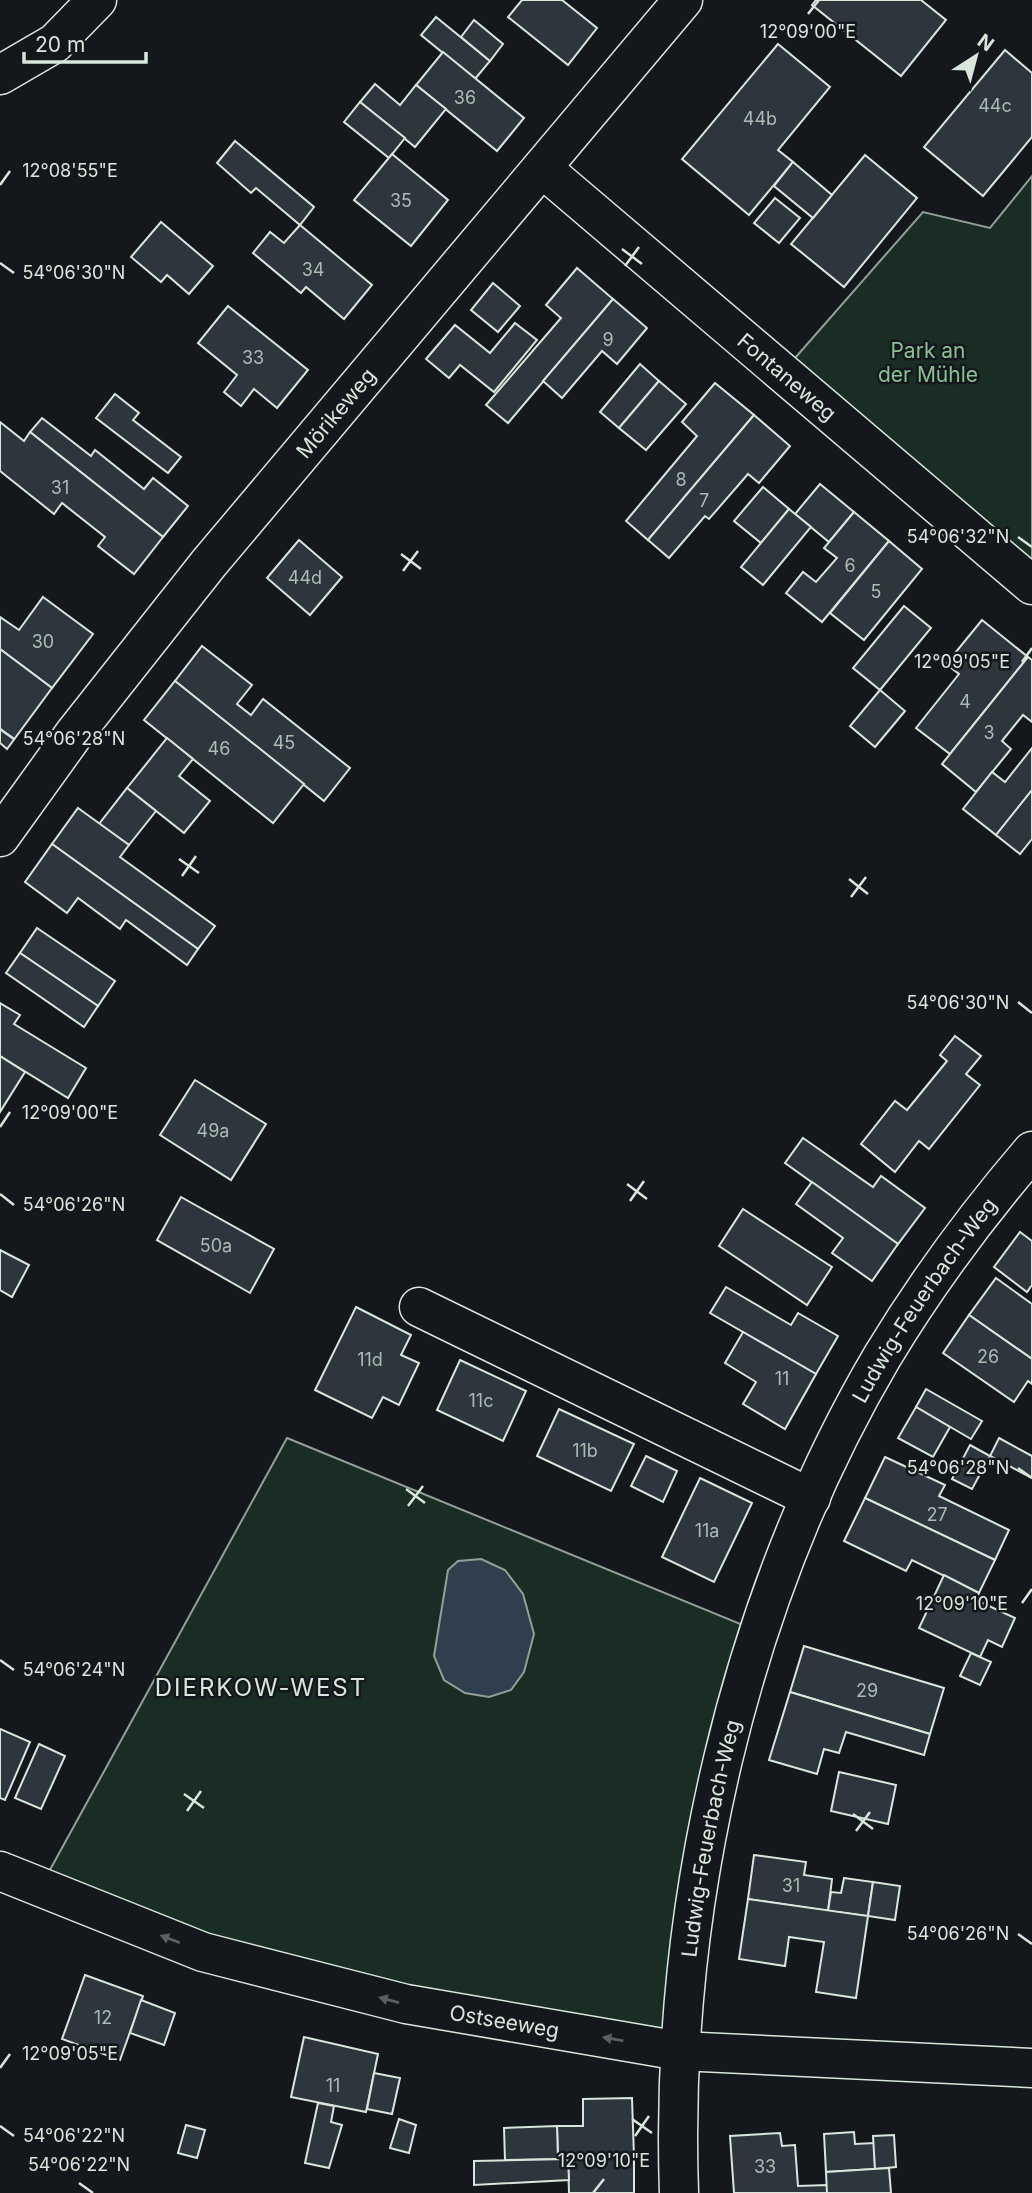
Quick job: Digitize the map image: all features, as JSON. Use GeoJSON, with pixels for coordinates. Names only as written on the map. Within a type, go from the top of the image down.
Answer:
{"type":"FeatureCollection","features":[{"type":"Feature","properties":{"kind":"street"},"geometry":{"type":"LineString","coordinates":[[0,75],[55,43],[97,0]]}},
{"type":"Feature","properties":{"kind":"street","name":"Mörikeweg"},"geometry":{"type":"LineString","coordinates":[[0,837],[74,734],[209,563],[682,0]]}},
{"type":"Feature","properties":{"kind":"street","name":"Fontaneweg"},"geometry":{"type":"LineString","coordinates":[[542,168],[1032,585]]}},
{"type":"Feature","properties":{"kind":"street","name":"Ludwig-Feuerbach-Weg"},"geometry":{"type":"LineString","coordinates":[[679,2193],[680,2051],[694,1917],[719,1780],[760,1632],[811,1497],[883,1356],[962,1237],[1032,1151]]}},
{"type":"Feature","properties":{"kind":"street"},"geometry":{"type":"LineString","coordinates":[[419,1307],[811,1497]]}},
{"type":"Feature","properties":{"kind":"street","name":"Ostseeweg"},"geometry":{"type":"LineString","coordinates":[[0,1871],[203,1952],[406,2004],[680,2051],[1032,2068]]}},
{"type":"Feature","properties":{"kind":"green space","name":"Park an der Mühle"},"geometry":{"type":"Polygon","coordinates":[[[1032,176],[1032,585],[781,374],[923,212],[990,228],[1032,176]]]}},
{"type":"Feature","properties":{"kind":"green space"},"geometry":{"type":"Polygon","coordinates":[[[287,1438],[760,1632],[680,2051],[406,2004],[40,1888],[287,1438]]]}},
{"type":"Feature","properties":{"kind":"water"},"geometry":{"type":"Polygon","coordinates":[[[481,1559],[505,1570],[523,1594],[534,1634],[524,1672],[511,1690],[489,1697],[465,1693],[444,1680],[434,1656],[448,1570],[458,1561],[481,1559]]]}},
{"type":"Feature","properties":{"kind":"building"},"geometry":{"type":"Polygon","coordinates":[[[522,0],[562,0],[597,28],[568,65],[508,17],[522,0]]]}},
{"type":"Feature","properties":{"kind":"building"},"geometry":{"type":"Polygon","coordinates":[[[816,0],[921,0],[946,20],[901,76],[812,5],[816,0]]]}},
{"type":"Feature","properties":{"kind":"building"},"geometry":{"type":"Polygon","coordinates":[[[436,17],[490,61],[475,79],[421,35],[436,17]]]}},
{"type":"Feature","properties":{"kind":"building"},"geometry":{"type":"Polygon","coordinates":[[[474,20],[503,44],[490,61],[461,37],[474,20]]]}},
{"type":"Feature","properties":{"kind":"building"},"geometry":{"type":"Polygon","coordinates":[[[778,44],[830,87],[778,150],[793,162],[749,215],[682,159],[778,44]]]}},
{"type":"Feature","properties":{"kind":"building"},"geometry":{"type":"Polygon","coordinates":[[[1005,50],[1032,73],[1032,137],[983,196],[924,147],[1005,50]]]}},
{"type":"Feature","properties":{"kind":"building"},"geometry":{"type":"Polygon","coordinates":[[[443,52],[524,118],[497,151],[416,85],[443,52]]]}},
{"type":"Feature","properties":{"kind":"building"},"geometry":{"type":"Polygon","coordinates":[[[375,84],[400,105],[416,85],[446,109],[415,147],[360,102],[375,84]]]}},
{"type":"Feature","properties":{"kind":"building"},"geometry":{"type":"Polygon","coordinates":[[[360,102],[405,138],[389,158],[344,122],[360,102]]]}},
{"type":"Feature","properties":{"kind":"building"},"geometry":{"type":"Polygon","coordinates":[[[235,141],[314,207],[300,225],[256,188],[251,193],[217,163],[235,141]]]}},
{"type":"Feature","properties":{"kind":"building"},"geometry":{"type":"Polygon","coordinates":[[[392,154],[448,200],[411,246],[354,200],[392,154]]]}},
{"type":"Feature","properties":{"kind":"building"},"geometry":{"type":"Polygon","coordinates":[[[865,155],[917,198],[844,287],[791,244],[865,155]]]}},
{"type":"Feature","properties":{"kind":"building"},"geometry":{"type":"Polygon","coordinates":[[[793,162],[832,195],[813,218],[774,186],[793,162]]]}},
{"type":"Feature","properties":{"kind":"building"},"geometry":{"type":"Polygon","coordinates":[[[775,198],[800,218],[779,243],[754,223],[775,198]]]}},
{"type":"Feature","properties":{"kind":"building"},"geometry":{"type":"Polygon","coordinates":[[[161,222],[213,266],[189,294],[167,275],[161,282],[131,257],[161,222]]]}},
{"type":"Feature","properties":{"kind":"building"},"geometry":{"type":"Polygon","coordinates":[[[300,225],[372,285],[344,319],[306,287],[301,293],[253,253],[270,232],[284,243],[300,225]]]}},
{"type":"Feature","properties":{"kind":"building"},"geometry":{"type":"Polygon","coordinates":[[[577,268],[613,299],[508,423],[486,405],[561,318],[546,305],[577,268]]]}},
{"type":"Feature","properties":{"kind":"building"},"geometry":{"type":"Polygon","coordinates":[[[493,283],[520,306],[498,332],[471,310],[493,283]]]}},
{"type":"Feature","properties":{"kind":"building"},"geometry":{"type":"Polygon","coordinates":[[[613,299],[647,328],[617,364],[602,351],[562,398],[543,381],[613,299]]]}},
{"type":"Feature","properties":{"kind":"building"},"geometry":{"type":"Polygon","coordinates":[[[228,306],[308,370],[277,408],[254,389],[241,406],[224,392],[237,375],[198,343],[228,306]]]}},
{"type":"Feature","properties":{"kind":"building"},"geometry":{"type":"Polygon","coordinates":[[[515,323],[537,340],[494,392],[460,365],[449,378],[426,359],[455,325],[490,353],[515,323]]]}},
{"type":"Feature","properties":{"kind":"building"},"geometry":{"type":"Polygon","coordinates":[[[640,364],[659,381],[619,428],[600,412],[640,364]]]}},
{"type":"Feature","properties":{"kind":"building"},"geometry":{"type":"Polygon","coordinates":[[[659,381],[686,404],[646,450],[619,428],[659,381]]]}},
{"type":"Feature","properties":{"kind":"building"},"geometry":{"type":"Polygon","coordinates":[[[715,383],[754,415],[648,540],[626,521],[697,436],[682,422],[715,383]]]}},
{"type":"Feature","properties":{"kind":"building"},"geometry":{"type":"Polygon","coordinates":[[[115,394],[139,413],[133,420],[181,457],[168,473],[96,418],[115,394]]]}},
{"type":"Feature","properties":{"kind":"building"},"geometry":{"type":"Polygon","coordinates":[[[754,415],[790,446],[759,483],[748,474],[709,519],[705,516],[669,558],[648,540],[754,415]]]}},
{"type":"Feature","properties":{"kind":"building"},"geometry":{"type":"Polygon","coordinates":[[[42,418],[91,456],[95,450],[144,489],[153,478],[188,506],[163,537],[30,432],[42,418]]]}},
{"type":"Feature","properties":{"kind":"building"},"geometry":{"type":"Polygon","coordinates":[[[0,422],[24,441],[30,432],[163,537],[134,574],[98,546],[105,537],[62,503],[54,514],[0,471],[0,422]]]}},
{"type":"Feature","properties":{"kind":"building"},"geometry":{"type":"Polygon","coordinates":[[[820,484],[854,512],[829,542],[795,514],[820,484]]]}},
{"type":"Feature","properties":{"kind":"building"},"geometry":{"type":"Polygon","coordinates":[[[763,487],[789,509],[761,543],[734,521],[763,487]]]}},
{"type":"Feature","properties":{"kind":"building"},"geometry":{"type":"Polygon","coordinates":[[[789,509],[811,527],[763,585],[741,567],[789,509]]]}},
{"type":"Feature","properties":{"kind":"building"},"geometry":{"type":"Polygon","coordinates":[[[854,512],[889,541],[822,622],[786,593],[803,572],[816,582],[837,558],[824,548],[854,512]]]}},
{"type":"Feature","properties":{"kind":"building"},"geometry":{"type":"Polygon","coordinates":[[[299,540],[342,577],[310,615],[267,578],[299,540]]]}},
{"type":"Feature","properties":{"kind":"building"},"geometry":{"type":"Polygon","coordinates":[[[889,541],[922,569],[864,640],[830,613],[889,541]]]}},
{"type":"Feature","properties":{"kind":"building"},"geometry":{"type":"Polygon","coordinates":[[[43,597],[93,634],[52,688],[0,649],[0,617],[19,630],[43,597]]]}},
{"type":"Feature","properties":{"kind":"building"},"geometry":{"type":"Polygon","coordinates":[[[904,606],[931,628],[880,690],[853,668],[904,606]]]}},
{"type":"Feature","properties":{"kind":"building"},"geometry":{"type":"Polygon","coordinates":[[[982,620],[1028,657],[950,754],[916,728],[959,674],[946,664],[982,620]]]}},
{"type":"Feature","properties":{"kind":"building"},"geometry":{"type":"Polygon","coordinates":[[[202,646],[252,685],[237,704],[251,715],[263,699],[350,768],[324,801],[175,681],[202,646]]]}},
{"type":"Feature","properties":{"kind":"building"},"geometry":{"type":"Polygon","coordinates":[[[0,649],[52,688],[7,749],[0,743],[0,649]]]}},
{"type":"Feature","properties":{"kind":"building"},"geometry":{"type":"Polygon","coordinates":[[[1028,657],[1032,660],[1032,722],[1023,715],[1002,741],[1011,749],[976,792],[942,764],[1028,657]]]}},
{"type":"Feature","properties":{"kind":"building"},"geometry":{"type":"Polygon","coordinates":[[[175,681],[304,784],[273,823],[144,720],[175,681]]]}},
{"type":"Feature","properties":{"kind":"building"},"geometry":{"type":"Polygon","coordinates":[[[880,690],[905,711],[875,747],[850,726],[880,690]]]}},
{"type":"Feature","properties":{"kind":"building"},"geometry":{"type":"Polygon","coordinates":[[[167,738],[193,759],[179,776],[210,801],[184,833],[127,788],[167,738]]]}},
{"type":"Feature","properties":{"kind":"building"},"geometry":{"type":"Polygon","coordinates":[[[1032,748],[1032,790],[996,835],[963,809],[992,772],[1005,782],[1032,748]]]}},
{"type":"Feature","properties":{"kind":"building"},"geometry":{"type":"Polygon","coordinates":[[[127,788],[156,811],[129,845],[99,824],[127,788]]]}},
{"type":"Feature","properties":{"kind":"building"},"geometry":{"type":"Polygon","coordinates":[[[1032,790],[1032,839],[1020,854],[996,835],[1032,790]]]}},
{"type":"Feature","properties":{"kind":"building"},"geometry":{"type":"Polygon","coordinates":[[[78,808],[129,845],[120,857],[215,926],[198,949],[52,844],[78,808]]]}},
{"type":"Feature","properties":{"kind":"building"},"geometry":{"type":"Polygon","coordinates":[[[52,844],[198,949],[187,965],[126,920],[120,929],[78,898],[67,913],[25,882],[52,844]]]}},
{"type":"Feature","properties":{"kind":"building"},"geometry":{"type":"Polygon","coordinates":[[[37,928],[115,981],[98,1006],[20,953],[37,928]]]}},
{"type":"Feature","properties":{"kind":"building"},"geometry":{"type":"Polygon","coordinates":[[[20,953],[98,1006],[84,1027],[6,973],[20,953]]]}},
{"type":"Feature","properties":{"kind":"building"},"geometry":{"type":"Polygon","coordinates":[[[0,1003],[20,1015],[14,1024],[86,1068],[68,1098],[0,1056],[0,1003]]]}},
{"type":"Feature","properties":{"kind":"building"},"geometry":{"type":"Polygon","coordinates":[[[955,1036],[981,1056],[966,1074],[980,1085],[929,1149],[919,1141],[895,1172],[861,1144],[895,1101],[907,1110],[947,1061],[940,1055],[955,1036]]]}},
{"type":"Feature","properties":{"kind":"building"},"geometry":{"type":"Polygon","coordinates":[[[0,1056],[25,1072],[0,1112],[0,1056]]]}},
{"type":"Feature","properties":{"kind":"building"},"geometry":{"type":"Polygon","coordinates":[[[195,1080],[266,1124],[231,1180],[160,1135],[195,1080]]]}},
{"type":"Feature","properties":{"kind":"building"},"geometry":{"type":"Polygon","coordinates":[[[803,1138],[873,1187],[881,1176],[925,1208],[898,1244],[785,1163],[803,1138]]]}},
{"type":"Feature","properties":{"kind":"building"},"geometry":{"type":"Polygon","coordinates":[[[812,1182],[898,1244],[872,1281],[832,1253],[843,1238],[796,1204],[812,1182]]]}},
{"type":"Feature","properties":{"kind":"building"},"geometry":{"type":"Polygon","coordinates":[[[181,1197],[274,1249],[250,1293],[157,1240],[181,1197]]]}},
{"type":"Feature","properties":{"kind":"building"},"geometry":{"type":"Polygon","coordinates":[[[743,1209],[832,1267],[807,1305],[719,1246],[743,1209]]]}},
{"type":"Feature","properties":{"kind":"building"},"geometry":{"type":"Polygon","coordinates":[[[1020,1232],[1032,1241],[1032,1285],[1027,1292],[994,1267],[1020,1232]]]}},
{"type":"Feature","properties":{"kind":"building"},"geometry":{"type":"Polygon","coordinates":[[[0,1250],[29,1265],[12,1297],[0,1290],[0,1250]]]}},
{"type":"Feature","properties":{"kind":"building"},"geometry":{"type":"Polygon","coordinates":[[[996,1278],[1032,1304],[1032,1359],[969,1315],[996,1278]]]}},
{"type":"Feature","properties":{"kind":"building"},"geometry":{"type":"Polygon","coordinates":[[[726,1287],[791,1325],[798,1313],[838,1336],[816,1374],[710,1313],[726,1287]]]}},
{"type":"Feature","properties":{"kind":"building"},"geometry":{"type":"Polygon","coordinates":[[[356,1307],[411,1335],[401,1355],[419,1363],[399,1405],[383,1397],[372,1418],[315,1390],[356,1307]]]}},
{"type":"Feature","properties":{"kind":"building"},"geometry":{"type":"Polygon","coordinates":[[[969,1315],[1032,1359],[1032,1384],[1028,1381],[1014,1402],[943,1353],[969,1315]]]}},
{"type":"Feature","properties":{"kind":"building"},"geometry":{"type":"Polygon","coordinates":[[[743,1332],[816,1374],[785,1429],[743,1404],[756,1382],[725,1363],[743,1332]]]}},
{"type":"Feature","properties":{"kind":"building"},"geometry":{"type":"Polygon","coordinates":[[[460,1360],[526,1391],[503,1441],[437,1410],[460,1360]]]}},
{"type":"Feature","properties":{"kind":"building"},"geometry":{"type":"Polygon","coordinates":[[[926,1389],[982,1421],[971,1439],[916,1407],[926,1389]]]}},
{"type":"Feature","properties":{"kind":"building"},"geometry":{"type":"Polygon","coordinates":[[[916,1407],[950,1427],[933,1457],[898,1438],[916,1407]]]}},
{"type":"Feature","properties":{"kind":"building"},"geometry":{"type":"Polygon","coordinates":[[[559,1409],[634,1444],[611,1491],[537,1456],[559,1409]]]}},
{"type":"Feature","properties":{"kind":"building"},"geometry":{"type":"Polygon","coordinates":[[[999,1438],[1032,1456],[1032,1478],[990,1456],[999,1438]]]}},
{"type":"Feature","properties":{"kind":"building"},"geometry":{"type":"Polygon","coordinates":[[[970,1445],[990,1456],[972,1489],[952,1479],[970,1445]]]}},
{"type":"Feature","properties":{"kind":"building"},"geometry":{"type":"Polygon","coordinates":[[[646,1456],[677,1471],[663,1502],[631,1486],[646,1456]]]}},
{"type":"Feature","properties":{"kind":"building"},"geometry":{"type":"Polygon","coordinates":[[[885,1457],[945,1485],[939,1496],[1009,1530],[995,1560],[865,1498],[885,1457]]]}},
{"type":"Feature","properties":{"kind":"building"},"geometry":{"type":"Polygon","coordinates":[[[700,1478],[752,1503],[714,1582],[662,1557],[700,1478]]]}},
{"type":"Feature","properties":{"kind":"building"},"geometry":{"type":"Polygon","coordinates":[[[865,1498],[995,1560],[979,1593],[912,1560],[906,1571],[844,1541],[865,1498]]]}},
{"type":"Feature","properties":{"kind":"building"},"geometry":{"type":"Polygon","coordinates":[[[944,1575],[979,1593],[976,1600],[1015,1618],[1002,1647],[988,1640],[980,1657],[919,1628],[944,1575]]]}},
{"type":"Feature","properties":{"kind":"building"},"geometry":{"type":"Polygon","coordinates":[[[804,1646],[944,1688],[930,1734],[790,1692],[804,1646]]]}},
{"type":"Feature","properties":{"kind":"building"},"geometry":{"type":"Polygon","coordinates":[[[971,1653],[991,1662],[980,1685],[960,1676],[971,1653]]]}},
{"type":"Feature","properties":{"kind":"building"},"geometry":{"type":"Polygon","coordinates":[[[790,1692],[930,1734],[924,1755],[846,1732],[839,1753],[824,1749],[817,1774],[769,1760],[790,1692]]]}},
{"type":"Feature","properties":{"kind":"building"},"geometry":{"type":"Polygon","coordinates":[[[0,1729],[30,1742],[5,1800],[0,1798],[0,1729]]]}},
{"type":"Feature","properties":{"kind":"building"},"geometry":{"type":"Polygon","coordinates":[[[39,1744],[65,1756],[41,1809],[15,1798],[39,1744]]]}},
{"type":"Feature","properties":{"kind":"building"},"geometry":{"type":"Polygon","coordinates":[[[839,1772],[896,1785],[888,1824],[831,1811],[839,1772]]]}},
{"type":"Feature","properties":{"kind":"building"},"geometry":{"type":"Polygon","coordinates":[[[754,1855],[806,1862],[804,1875],[832,1879],[828,1911],[748,1899],[754,1855]]]}},
{"type":"Feature","properties":{"kind":"building"},"geometry":{"type":"Polygon","coordinates":[[[844,1878],[873,1882],[868,1916],[828,1911],[831,1892],[841,1893],[844,1878]]]}},
{"type":"Feature","properties":{"kind":"building"},"geometry":{"type":"Polygon","coordinates":[[[873,1882],[900,1886],[895,1920],[868,1916],[873,1882]]]}},
{"type":"Feature","properties":{"kind":"building"},"geometry":{"type":"Polygon","coordinates":[[[748,1899],[868,1916],[856,1998],[816,1992],[824,1942],[789,1937],[785,1966],[739,1959],[748,1899]]]}},
{"type":"Feature","properties":{"kind":"building"},"geometry":{"type":"Polygon","coordinates":[[[85,1975],[143,1996],[120,2060],[62,2039],[85,1975]]]}},
{"type":"Feature","properties":{"kind":"building"},"geometry":{"type":"Polygon","coordinates":[[[141,2000],[175,2013],[164,2045],[130,2033],[141,2000]]]}},
{"type":"Feature","properties":{"kind":"building"},"geometry":{"type":"Polygon","coordinates":[[[304,2037],[378,2054],[366,2112],[291,2097],[304,2037]]]}},
{"type":"Feature","properties":{"kind":"building"},"geometry":{"type":"Polygon","coordinates":[[[374,2073],[400,2078],[392,2114],[367,2109],[374,2073]]]}},
{"type":"Feature","properties":{"kind":"building"},"geometry":{"type":"Polygon","coordinates":[[[632,2098],[634,2157],[558,2159],[557,2126],[583,2126],[583,2099],[632,2098]]]}},
{"type":"Feature","properties":{"kind":"building"},"geometry":{"type":"Polygon","coordinates":[[[318,2103],[334,2106],[331,2122],[342,2125],[329,2168],[305,2163],[318,2103]]]}},
{"type":"Feature","properties":{"kind":"building"},"geometry":{"type":"Polygon","coordinates":[[[399,2119],[416,2125],[409,2153],[390,2148],[399,2119]]]}},
{"type":"Feature","properties":{"kind":"building"},"geometry":{"type":"Polygon","coordinates":[[[186,2125],[205,2130],[197,2158],[178,2153],[186,2125]]]}},
{"type":"Feature","properties":{"kind":"building"},"geometry":{"type":"Polygon","coordinates":[[[557,2126],[558,2159],[505,2160],[504,2128],[557,2126]]]}},
{"type":"Feature","properties":{"kind":"building"},"geometry":{"type":"Polygon","coordinates":[[[854,2132],[855,2144],[874,2143],[875,2169],[826,2172],[824,2134],[854,2132]]]}},
{"type":"Feature","properties":{"kind":"building"},"geometry":{"type":"Polygon","coordinates":[[[780,2133],[782,2146],[795,2145],[798,2186],[827,2185],[827,2193],[734,2193],[730,2136],[780,2133]]]}},
{"type":"Feature","properties":{"kind":"building"},"geometry":{"type":"Polygon","coordinates":[[[894,2135],[896,2167],[875,2169],[873,2136],[894,2135]]]}},
{"type":"Feature","properties":{"kind":"building"},"geometry":{"type":"Polygon","coordinates":[[[634,2157],[634,2193],[569,2193],[568,2159],[634,2157]]]}},
{"type":"Feature","properties":{"kind":"building"},"geometry":{"type":"Polygon","coordinates":[[[568,2159],[569,2180],[474,2185],[474,2161],[568,2159]]]}},
{"type":"Feature","properties":{"kind":"building"},"geometry":{"type":"Polygon","coordinates":[[[889,2168],[891,2193],[827,2193],[826,2172],[889,2168]]]}},
{"type":"Feature","properties":{"kind":"district","name":"DIERKOW-WEST"},"geometry":{"type":"Point","coordinates":[261,1687]}}]}
